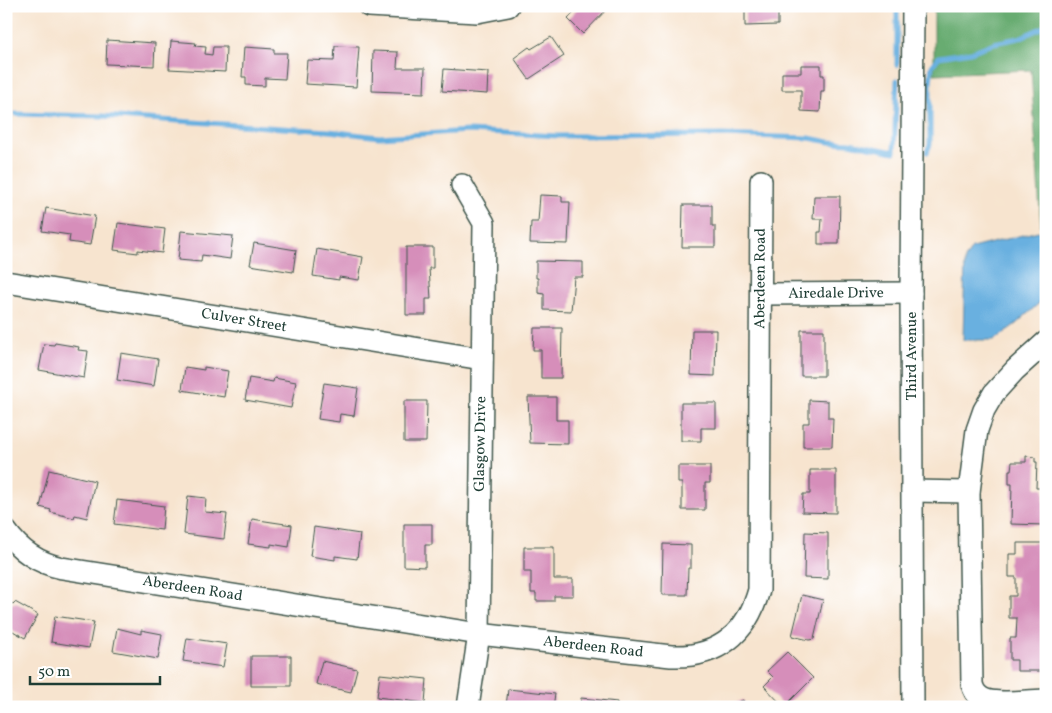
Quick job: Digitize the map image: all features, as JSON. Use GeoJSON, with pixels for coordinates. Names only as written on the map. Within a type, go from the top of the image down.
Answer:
{"type":"FeatureCollection","features":[{"type":"Feature","properties":{"kind":"street"},"geometry":{"type":"LineString","coordinates":[[369,6],[477,12],[508,6]]}},
{"type":"Feature","properties":{"kind":"street","name":"Third Avenue"},"geometry":{"type":"LineString","coordinates":[[913,6],[913,707]]}},
{"type":"Feature","properties":{"kind":"street","name":"Aberdeen Road"},"geometry":{"type":"LineString","coordinates":[[6,531],[31,556],[51,566],[62,568],[479,634],[684,656],[710,651],[721,645],[742,628],[750,616],[755,603],[760,576],[761,182]]}},
{"type":"Feature","properties":{"kind":"street","name":"Glasgow Drive"},"geometry":{"type":"LineString","coordinates":[[462,185],[484,223],[479,634],[468,707]]}},
{"type":"Feature","properties":{"kind":"street","name":"Culver Street"},"geometry":{"type":"LineString","coordinates":[[6,282],[482,359]]}},
{"type":"Feature","properties":{"kind":"street","name":"Airedale Drive"},"geometry":{"type":"LineString","coordinates":[[761,294],[912,293]]}},
{"type":"Feature","properties":{"kind":"street"},"geometry":{"type":"LineString","coordinates":[[1046,342],[1015,370],[994,393],[984,410],[977,430],[969,492],[972,684],[977,695],[986,700],[998,702],[1046,700]]}},
{"type":"Feature","properties":{"kind":"street"},"geometry":{"type":"LineString","coordinates":[[912,491],[969,492]]}},
{"type":"Feature","properties":{"kind":"green space"},"geometry":{"type":"Polygon","coordinates":[[[934,6],[1046,6],[1046,230],[1041,229],[1031,70],[934,74],[934,6]]]}},
{"type":"Feature","properties":{"kind":"water"},"geometry":{"type":"Polygon","coordinates":[[[1038,231],[1046,235],[1046,297],[1016,324],[994,340],[963,340],[965,259],[972,248],[1038,231]]]}},
{"type":"Feature","properties":{"kind":"building"},"geometry":{"type":"Polygon","coordinates":[[[580,6],[610,6],[583,34],[568,19],[580,6]]]}},
{"type":"Feature","properties":{"kind":"building"},"geometry":{"type":"Polygon","coordinates":[[[745,6],[778,6],[778,25],[745,26],[745,6]]]}},
{"type":"Feature","properties":{"kind":"building"},"geometry":{"type":"Polygon","coordinates":[[[551,37],[564,56],[529,79],[514,58],[529,47],[531,49],[551,37]]]}},
{"type":"Feature","properties":{"kind":"building"},"geometry":{"type":"Polygon","coordinates":[[[107,40],[155,43],[154,66],[106,64],[107,40]]]}},
{"type":"Feature","properties":{"kind":"building"},"geometry":{"type":"Polygon","coordinates":[[[171,41],[196,43],[195,46],[206,47],[205,54],[212,55],[213,47],[226,47],[225,72],[169,69],[171,41]]]}},
{"type":"Feature","properties":{"kind":"building"},"geometry":{"type":"Polygon","coordinates":[[[335,46],[359,47],[356,87],[305,84],[307,60],[334,61],[335,46]]]}},
{"type":"Feature","properties":{"kind":"building"},"geometry":{"type":"Polygon","coordinates":[[[244,47],[274,49],[274,53],[287,53],[285,79],[265,78],[265,86],[246,85],[246,77],[242,77],[244,47]]]}},
{"type":"Feature","properties":{"kind":"building"},"geometry":{"type":"Polygon","coordinates":[[[373,51],[398,52],[397,68],[425,68],[424,93],[372,91],[373,51]]]}},
{"type":"Feature","properties":{"kind":"building"},"geometry":{"type":"Polygon","coordinates":[[[801,65],[821,65],[821,75],[824,75],[824,91],[821,91],[820,112],[801,111],[801,90],[782,90],[782,73],[801,73],[801,65]]]}},
{"type":"Feature","properties":{"kind":"building"},"geometry":{"type":"Polygon","coordinates":[[[444,69],[488,72],[487,94],[442,91],[444,69]]]}},
{"type":"Feature","properties":{"kind":"building"},"geometry":{"type":"Polygon","coordinates":[[[540,195],[562,196],[562,202],[570,202],[568,244],[530,243],[531,222],[538,222],[540,195]]]}},
{"type":"Feature","properties":{"kind":"building"},"geometry":{"type":"Polygon","coordinates":[[[814,196],[840,196],[839,244],[818,244],[818,232],[821,232],[822,219],[813,219],[814,196]]]}},
{"type":"Feature","properties":{"kind":"building"},"geometry":{"type":"Polygon","coordinates":[[[683,205],[712,205],[715,247],[682,247],[683,205]]]}},
{"type":"Feature","properties":{"kind":"building"},"geometry":{"type":"Polygon","coordinates":[[[46,208],[95,216],[90,245],[69,242],[70,235],[42,231],[46,208]]]}},
{"type":"Feature","properties":{"kind":"building"},"geometry":{"type":"Polygon","coordinates":[[[118,223],[165,229],[162,253],[114,250],[118,223]]]}},
{"type":"Feature","properties":{"kind":"building"},"geometry":{"type":"Polygon","coordinates":[[[181,231],[233,236],[230,259],[202,255],[201,262],[178,260],[181,231]]]}},
{"type":"Feature","properties":{"kind":"building"},"geometry":{"type":"Polygon","coordinates":[[[254,243],[296,250],[293,272],[250,265],[254,243]]]}},
{"type":"Feature","properties":{"kind":"building"},"geometry":{"type":"Polygon","coordinates":[[[406,247],[433,247],[433,268],[429,268],[431,299],[426,299],[426,315],[406,315],[406,247]]]}},
{"type":"Feature","properties":{"kind":"building"},"geometry":{"type":"Polygon","coordinates":[[[317,249],[363,257],[359,280],[339,277],[339,280],[313,276],[317,249]]]}},
{"type":"Feature","properties":{"kind":"building"},"geometry":{"type":"Polygon","coordinates":[[[536,261],[583,262],[583,277],[574,277],[571,311],[544,310],[544,294],[538,293],[536,261]]]}},
{"type":"Feature","properties":{"kind":"building"},"geometry":{"type":"Polygon","coordinates":[[[534,328],[562,328],[561,378],[541,378],[541,350],[533,350],[534,328]]]}},
{"type":"Feature","properties":{"kind":"building"},"geometry":{"type":"Polygon","coordinates":[[[692,330],[716,330],[715,376],[691,375],[692,330]]]}},
{"type":"Feature","properties":{"kind":"building"},"geometry":{"type":"Polygon","coordinates":[[[801,330],[824,330],[824,376],[801,376],[801,330]]]}},
{"type":"Feature","properties":{"kind":"building"},"geometry":{"type":"Polygon","coordinates":[[[55,343],[79,347],[78,350],[88,351],[84,378],[39,370],[44,344],[54,345],[55,343]]]}},
{"type":"Feature","properties":{"kind":"building"},"geometry":{"type":"Polygon","coordinates":[[[121,353],[158,359],[154,386],[117,380],[121,353]]]}},
{"type":"Feature","properties":{"kind":"building"},"geometry":{"type":"Polygon","coordinates":[[[185,367],[204,370],[204,367],[228,371],[224,397],[182,390],[185,367]]]}},
{"type":"Feature","properties":{"kind":"building"},"geometry":{"type":"Polygon","coordinates":[[[249,378],[273,382],[274,378],[296,382],[291,408],[245,400],[249,378]]]}},
{"type":"Feature","properties":{"kind":"building"},"geometry":{"type":"Polygon","coordinates":[[[324,383],[358,388],[354,416],[340,414],[339,422],[318,419],[324,383]]]}},
{"type":"Feature","properties":{"kind":"building"},"geometry":{"type":"Polygon","coordinates":[[[528,397],[556,397],[556,420],[568,420],[568,444],[530,443],[528,397]]]}},
{"type":"Feature","properties":{"kind":"building"},"geometry":{"type":"Polygon","coordinates":[[[809,400],[828,401],[828,418],[833,418],[832,447],[803,447],[803,423],[809,423],[809,400]]]}},
{"type":"Feature","properties":{"kind":"building"},"geometry":{"type":"Polygon","coordinates":[[[404,401],[427,401],[426,442],[404,442],[404,401]]]}},
{"type":"Feature","properties":{"kind":"building"},"geometry":{"type":"Polygon","coordinates":[[[681,403],[716,403],[716,428],[701,428],[701,441],[681,441],[681,403]]]}},
{"type":"Feature","properties":{"kind":"building"},"geometry":{"type":"Polygon","coordinates":[[[1026,456],[1035,457],[1035,462],[1037,462],[1036,488],[1044,488],[1044,525],[1011,524],[1012,484],[1009,484],[1009,470],[1011,470],[1012,462],[1026,462],[1026,456]]]}},
{"type":"Feature","properties":{"kind":"building"},"geometry":{"type":"Polygon","coordinates":[[[678,466],[710,466],[710,483],[705,483],[705,510],[682,510],[682,483],[678,483],[678,466]]]}},
{"type":"Feature","properties":{"kind":"building"},"geometry":{"type":"Polygon","coordinates":[[[49,470],[95,481],[87,518],[75,515],[74,518],[50,512],[51,510],[40,507],[49,470]]]}},
{"type":"Feature","properties":{"kind":"building"},"geometry":{"type":"Polygon","coordinates":[[[810,470],[836,470],[836,513],[802,512],[803,494],[810,494],[810,470]]]}},
{"type":"Feature","properties":{"kind":"building"},"geometry":{"type":"Polygon","coordinates":[[[188,496],[206,498],[205,512],[227,514],[224,539],[184,534],[188,496]]]}},
{"type":"Feature","properties":{"kind":"building"},"geometry":{"type":"Polygon","coordinates":[[[117,500],[164,506],[162,530],[114,524],[117,500]]]}},
{"type":"Feature","properties":{"kind":"building"},"geometry":{"type":"Polygon","coordinates":[[[252,519],[292,525],[289,547],[271,544],[271,547],[248,544],[252,519]]]}},
{"type":"Feature","properties":{"kind":"building"},"geometry":{"type":"Polygon","coordinates":[[[404,524],[432,524],[432,545],[425,545],[425,567],[404,566],[404,524]]]}},
{"type":"Feature","properties":{"kind":"building"},"geometry":{"type":"Polygon","coordinates":[[[314,527],[360,534],[357,559],[335,556],[335,560],[310,556],[314,527]]]}},
{"type":"Feature","properties":{"kind":"building"},"geometry":{"type":"Polygon","coordinates":[[[805,532],[828,533],[828,579],[804,578],[805,532]]]}},
{"type":"Feature","properties":{"kind":"building"},"geometry":{"type":"Polygon","coordinates":[[[1017,543],[1046,543],[1046,671],[1017,671],[1017,660],[1010,660],[1010,638],[1016,638],[1017,618],[1009,618],[1009,596],[1016,596],[1016,577],[1009,577],[1009,554],[1017,554],[1017,543]]]}},
{"type":"Feature","properties":{"kind":"building"},"geometry":{"type":"Polygon","coordinates":[[[663,544],[691,545],[691,568],[688,568],[687,595],[662,595],[663,544]]]}},
{"type":"Feature","properties":{"kind":"building"},"geometry":{"type":"Polygon","coordinates":[[[524,547],[554,547],[554,579],[573,579],[573,596],[554,596],[554,601],[536,601],[536,593],[531,593],[531,572],[524,572],[524,547]]]}},
{"type":"Feature","properties":{"kind":"building"},"geometry":{"type":"Polygon","coordinates":[[[802,595],[823,600],[814,639],[809,640],[792,636],[802,595]]]}},
{"type":"Feature","properties":{"kind":"building"},"geometry":{"type":"Polygon","coordinates":[[[6,600],[13,604],[15,602],[38,615],[25,638],[6,627],[6,600]]]}},
{"type":"Feature","properties":{"kind":"building"},"geometry":{"type":"Polygon","coordinates":[[[55,616],[94,622],[89,648],[51,642],[55,616]]]}},
{"type":"Feature","properties":{"kind":"building"},"geometry":{"type":"Polygon","coordinates":[[[117,628],[141,634],[141,630],[162,634],[158,659],[113,651],[117,628]]]}},
{"type":"Feature","properties":{"kind":"building"},"geometry":{"type":"Polygon","coordinates":[[[187,638],[227,644],[223,667],[183,661],[187,638]]]}},
{"type":"Feature","properties":{"kind":"building"},"geometry":{"type":"Polygon","coordinates":[[[787,652],[813,678],[784,707],[764,686],[773,677],[767,671],[787,652]]]}},
{"type":"Feature","properties":{"kind":"building"},"geometry":{"type":"Polygon","coordinates":[[[251,656],[291,656],[291,686],[251,686],[251,656]]]}},
{"type":"Feature","properties":{"kind":"building"},"geometry":{"type":"Polygon","coordinates":[[[322,661],[357,669],[351,692],[316,684],[322,661]]]}},
{"type":"Feature","properties":{"kind":"building"},"geometry":{"type":"Polygon","coordinates":[[[380,674],[427,679],[425,703],[377,697],[380,674]]]}},
{"type":"Feature","properties":{"kind":"building"},"geometry":{"type":"Polygon","coordinates":[[[508,689],[555,694],[553,707],[506,707],[508,689]]]}},
{"type":"Feature","properties":{"kind":"building"},"geometry":{"type":"Polygon","coordinates":[[[581,698],[617,702],[617,707],[580,707],[581,698]]]}},
{"type":"Feature","properties":{"kind":"building"},"geometry":{"type":"Polygon","coordinates":[[[743,700],[746,707],[727,707],[743,700]]]}},
{"type":"Feature","properties":{"kind":"waterway"},"geometry":{"type":"LineString","coordinates":[[897,6],[897,65]]}},
{"type":"Feature","properties":{"kind":"waterway"},"geometry":{"type":"LineString","coordinates":[[927,152],[930,144],[930,82],[932,66],[939,57],[971,52],[994,43],[1019,38],[1046,26]]}},
{"type":"Feature","properties":{"kind":"waterway"},"geometry":{"type":"LineString","coordinates":[[16,114],[101,116],[329,131],[379,137],[468,131],[558,136],[722,135],[809,138],[829,142],[850,143],[894,152],[897,80]]}}]}
